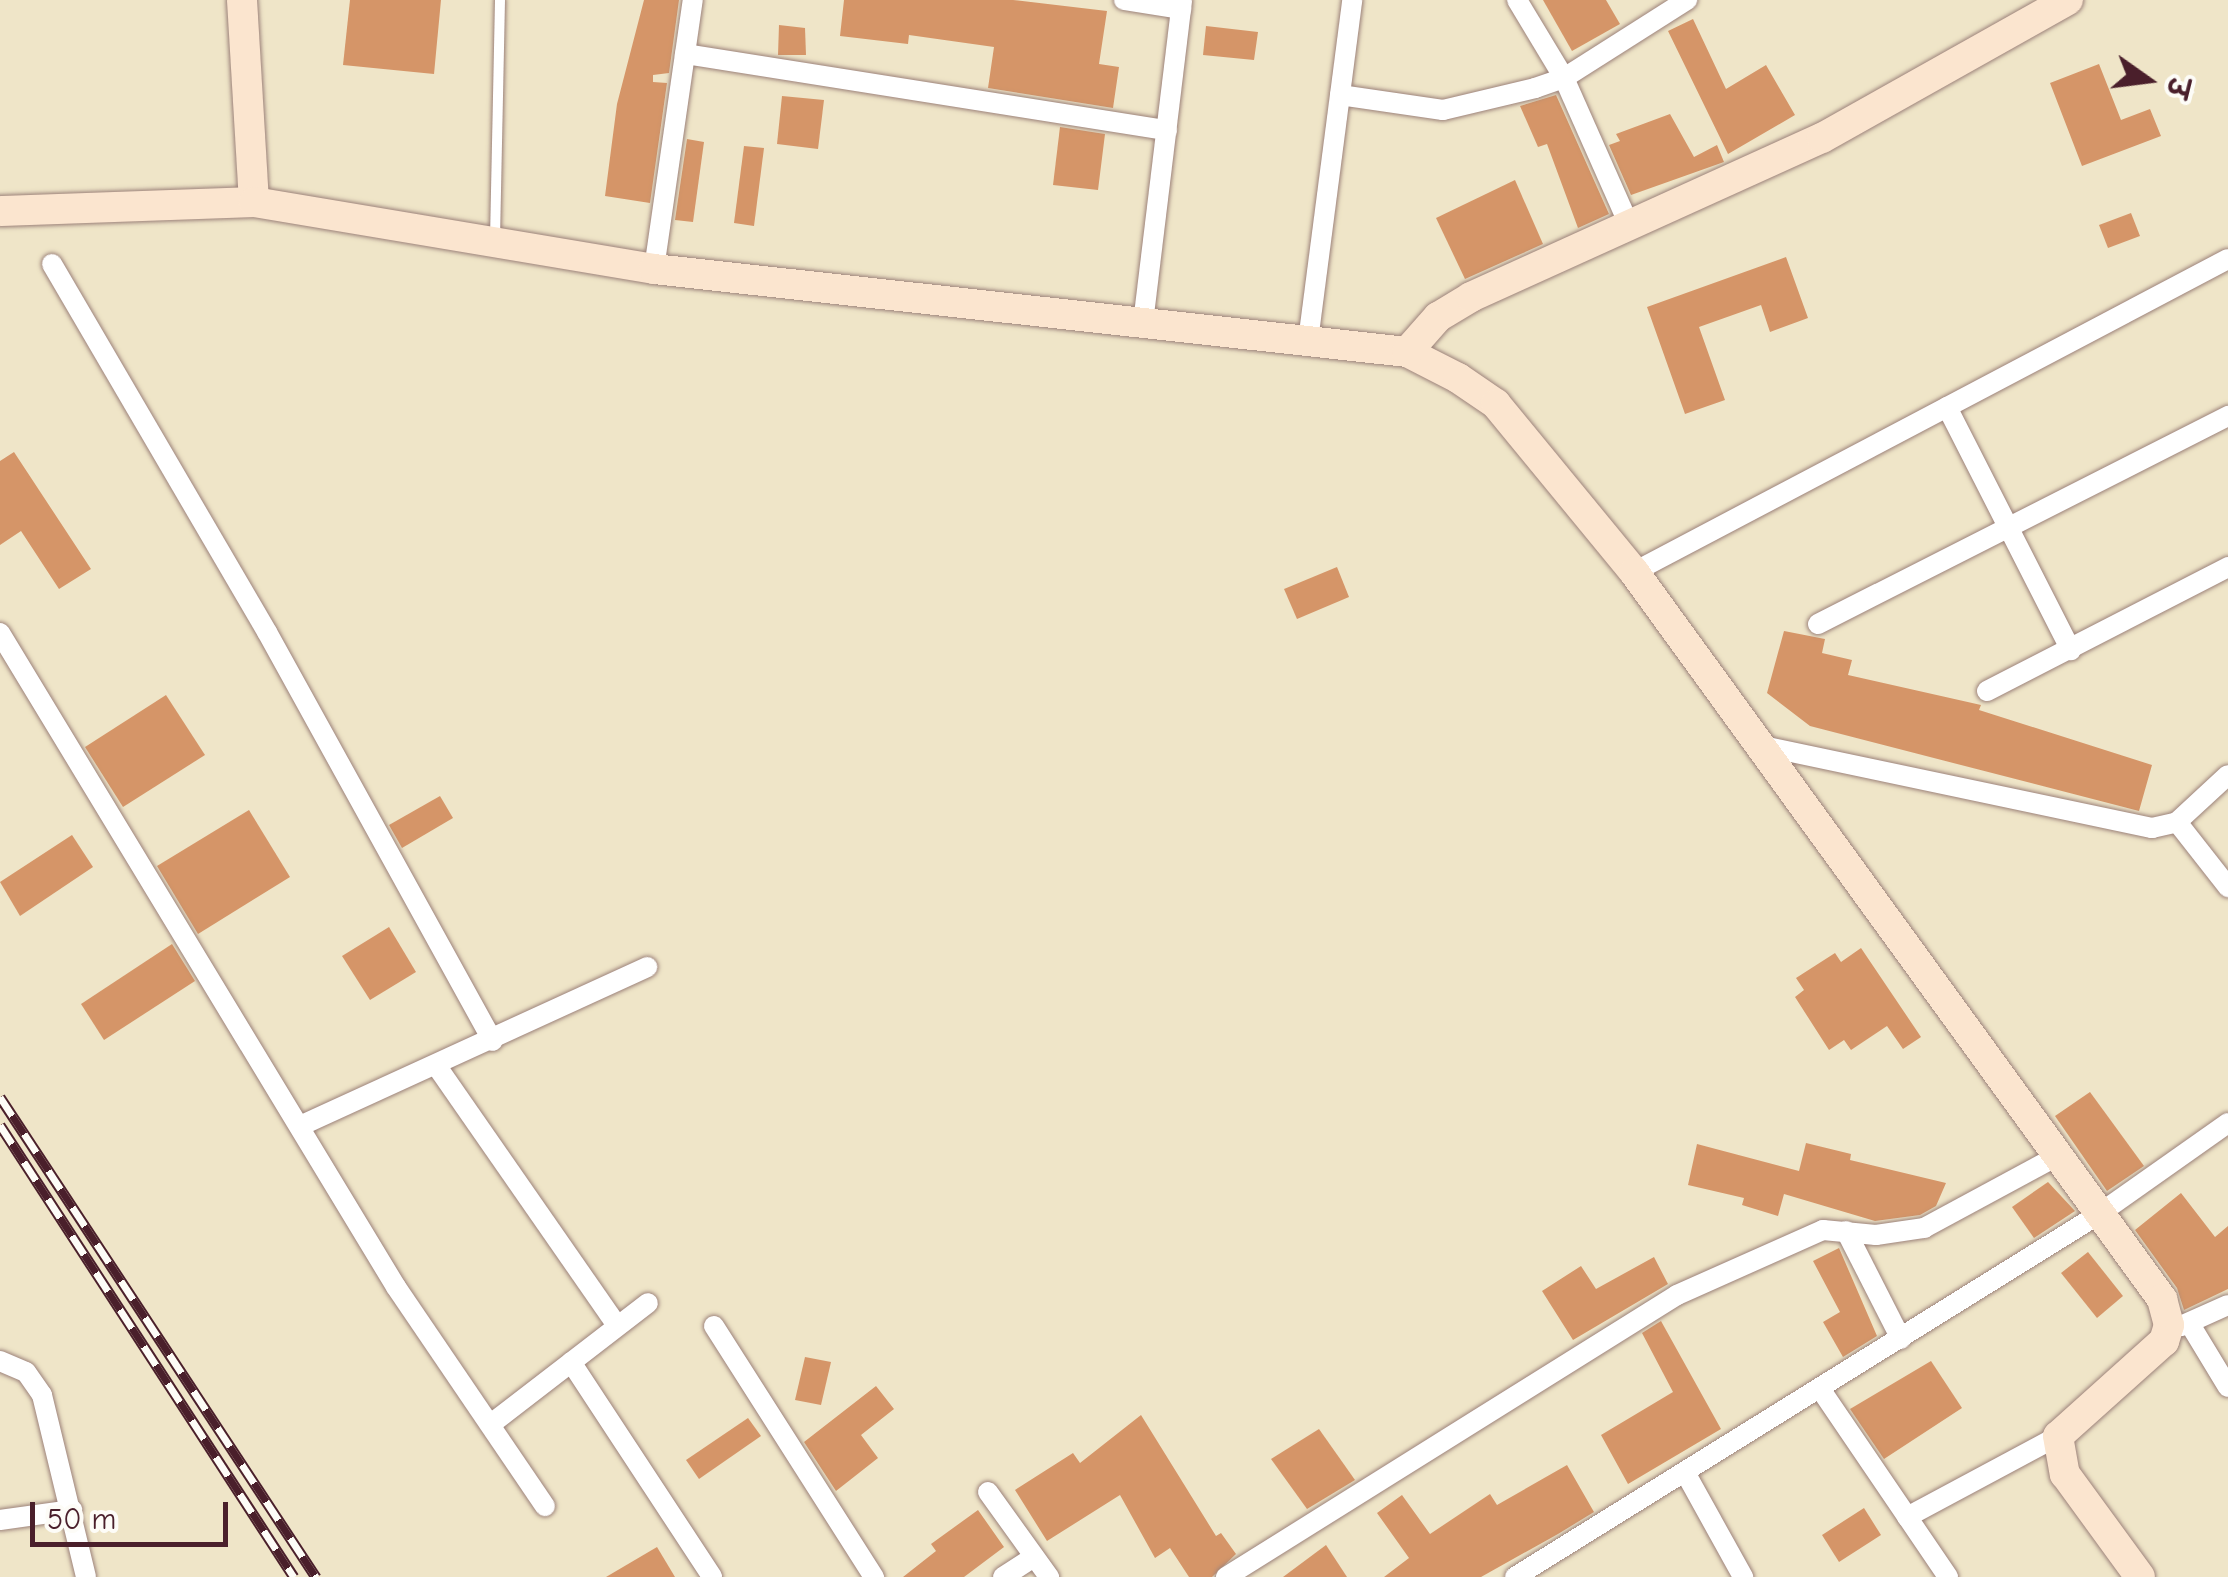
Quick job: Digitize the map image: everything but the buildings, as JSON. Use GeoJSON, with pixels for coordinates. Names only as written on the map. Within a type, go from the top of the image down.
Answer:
{"type":"FeatureCollection","features":[{"type":"Feature","properties":{"kind":"street"},"geometry":{"type":"LineString","coordinates":[[242,0],[254,202]]}},
{"type":"Feature","properties":{"kind":"street"},"geometry":{"type":"LineString","coordinates":[[654,269],[694,0]]}},
{"type":"Feature","properties":{"kind":"street"},"geometry":{"type":"LineString","coordinates":[[1124,0],[1182,4],[1143,323]]}},
{"type":"Feature","properties":{"kind":"street"},"geometry":{"type":"LineString","coordinates":[[1308,341],[1352,0]]}},
{"type":"Feature","properties":{"kind":"street"},"geometry":{"type":"LineString","coordinates":[[1517,0],[1564,78],[1629,225]]}},
{"type":"Feature","properties":{"kind":"street"},"geometry":{"type":"LineString","coordinates":[[1340,95],[1443,110],[1564,78],[1687,0]]}},
{"type":"Feature","properties":{"kind":"street"},"geometry":{"type":"LineString","coordinates":[[1407,352],[1438,317],[1471,297],[1822,138],[2054,3]]}},
{"type":"Feature","properties":{"kind":"street"},"geometry":{"type":"LineString","coordinates":[[685,54],[1166,130]]}},
{"type":"Feature","properties":{"kind":"street"},"geometry":{"type":"LineString","coordinates":[[0,211],[254,202],[654,269],[1407,352],[1496,404],[1634,572],[2228,1387]]}},
{"type":"Feature","properties":{"kind":"street"},"geometry":{"type":"LineString","coordinates":[[1634,572],[2228,259]]}},
{"type":"Feature","properties":{"kind":"street"},"geometry":{"type":"LineString","coordinates":[[52,264],[267,632],[493,1041]]}},
{"type":"Feature","properties":{"kind":"street"},"geometry":{"type":"LineString","coordinates":[[1946,407],[2072,650]]}},
{"type":"Feature","properties":{"kind":"street"},"geometry":{"type":"LineString","coordinates":[[1818,624],[2228,416]]}},
{"type":"Feature","properties":{"kind":"street"},"geometry":{"type":"LineString","coordinates":[[1987,690],[2228,568]]}},
{"type":"Feature","properties":{"kind":"street"},"geometry":{"type":"LineString","coordinates":[[0,634],[396,1287],[545,1506]]}},
{"type":"Feature","properties":{"kind":"street"},"geometry":{"type":"LineString","coordinates":[[1758,745],[2108,823],[2152,828],[2177,822],[2228,775]]}},
{"type":"Feature","properties":{"kind":"street"},"geometry":{"type":"LineString","coordinates":[[2177,822],[2228,886]]}},
{"type":"Feature","properties":{"kind":"street"},"geometry":{"type":"LineString","coordinates":[[300,1126],[438,1068],[648,968]]}},
{"type":"Feature","properties":{"kind":"street"},"geometry":{"type":"LineString","coordinates":[[438,1068],[617,1326]]}},
{"type":"Feature","properties":{"kind":"street"},"geometry":{"type":"LineString","coordinates":[[1515,1577],[1902,1340],[2099,1214],[2228,1124]]}},
{"type":"Feature","properties":{"kind":"street"},"geometry":{"type":"LineString","coordinates":[[1226,1577],[1677,1295],[1790,1239],[1846,1231],[1876,1235],[1924,1228],[2057,1156]]}},
{"type":"Feature","properties":{"kind":"street"},"geometry":{"type":"LineString","coordinates":[[1846,1231],[1902,1340]]}},
{"type":"Feature","properties":{"kind":"street"},"geometry":{"type":"LineString","coordinates":[[491,1424],[648,1303]]}},
{"type":"Feature","properties":{"kind":"street"},"geometry":{"type":"LineString","coordinates":[[1907,1517],[2058,1436],[2180,1326],[2228,1305]]}},
{"type":"Feature","properties":{"kind":"street"},"geometry":{"type":"LineString","coordinates":[[714,1326],[874,1577]]}},
{"type":"Feature","properties":{"kind":"street"},"geometry":{"type":"LineString","coordinates":[[0,1361],[26,1372],[42,1394],[86,1577]]}},
{"type":"Feature","properties":{"kind":"street"},"geometry":{"type":"LineString","coordinates":[[571,1362],[712,1577]]}},
{"type":"Feature","properties":{"kind":"street"},"geometry":{"type":"LineString","coordinates":[[1821,1390],[1948,1577]]}},
{"type":"Feature","properties":{"kind":"street"},"geometry":{"type":"LineString","coordinates":[[2058,1436],[2065,1474],[2140,1577]]}},
{"type":"Feature","properties":{"kind":"street"},"geometry":{"type":"LineString","coordinates":[[1686,1474],[1742,1577]]}},
{"type":"Feature","properties":{"kind":"street"},"geometry":{"type":"LineString","coordinates":[[988,1492],[1049,1577]]}},
{"type":"Feature","properties":{"kind":"street"},"geometry":{"type":"LineString","coordinates":[[0,1520],[72,1510]]}},
{"type":"Feature","properties":{"kind":"street"},"geometry":{"type":"LineString","coordinates":[[1003,1577],[1034,1557]]}},
{"type":"Feature","properties":{"kind":"lane"},"geometry":{"type":"LineString","coordinates":[[495,244],[500,0]]}},
{"type":"Feature","properties":{"kind":"railway"},"geometry":{"type":"LineString","coordinates":[[0,1097],[316,1577]]}},
{"type":"Feature","properties":{"kind":"railway"},"geometry":{"type":"LineString","coordinates":[[0,1125],[294,1577]]}}]}
